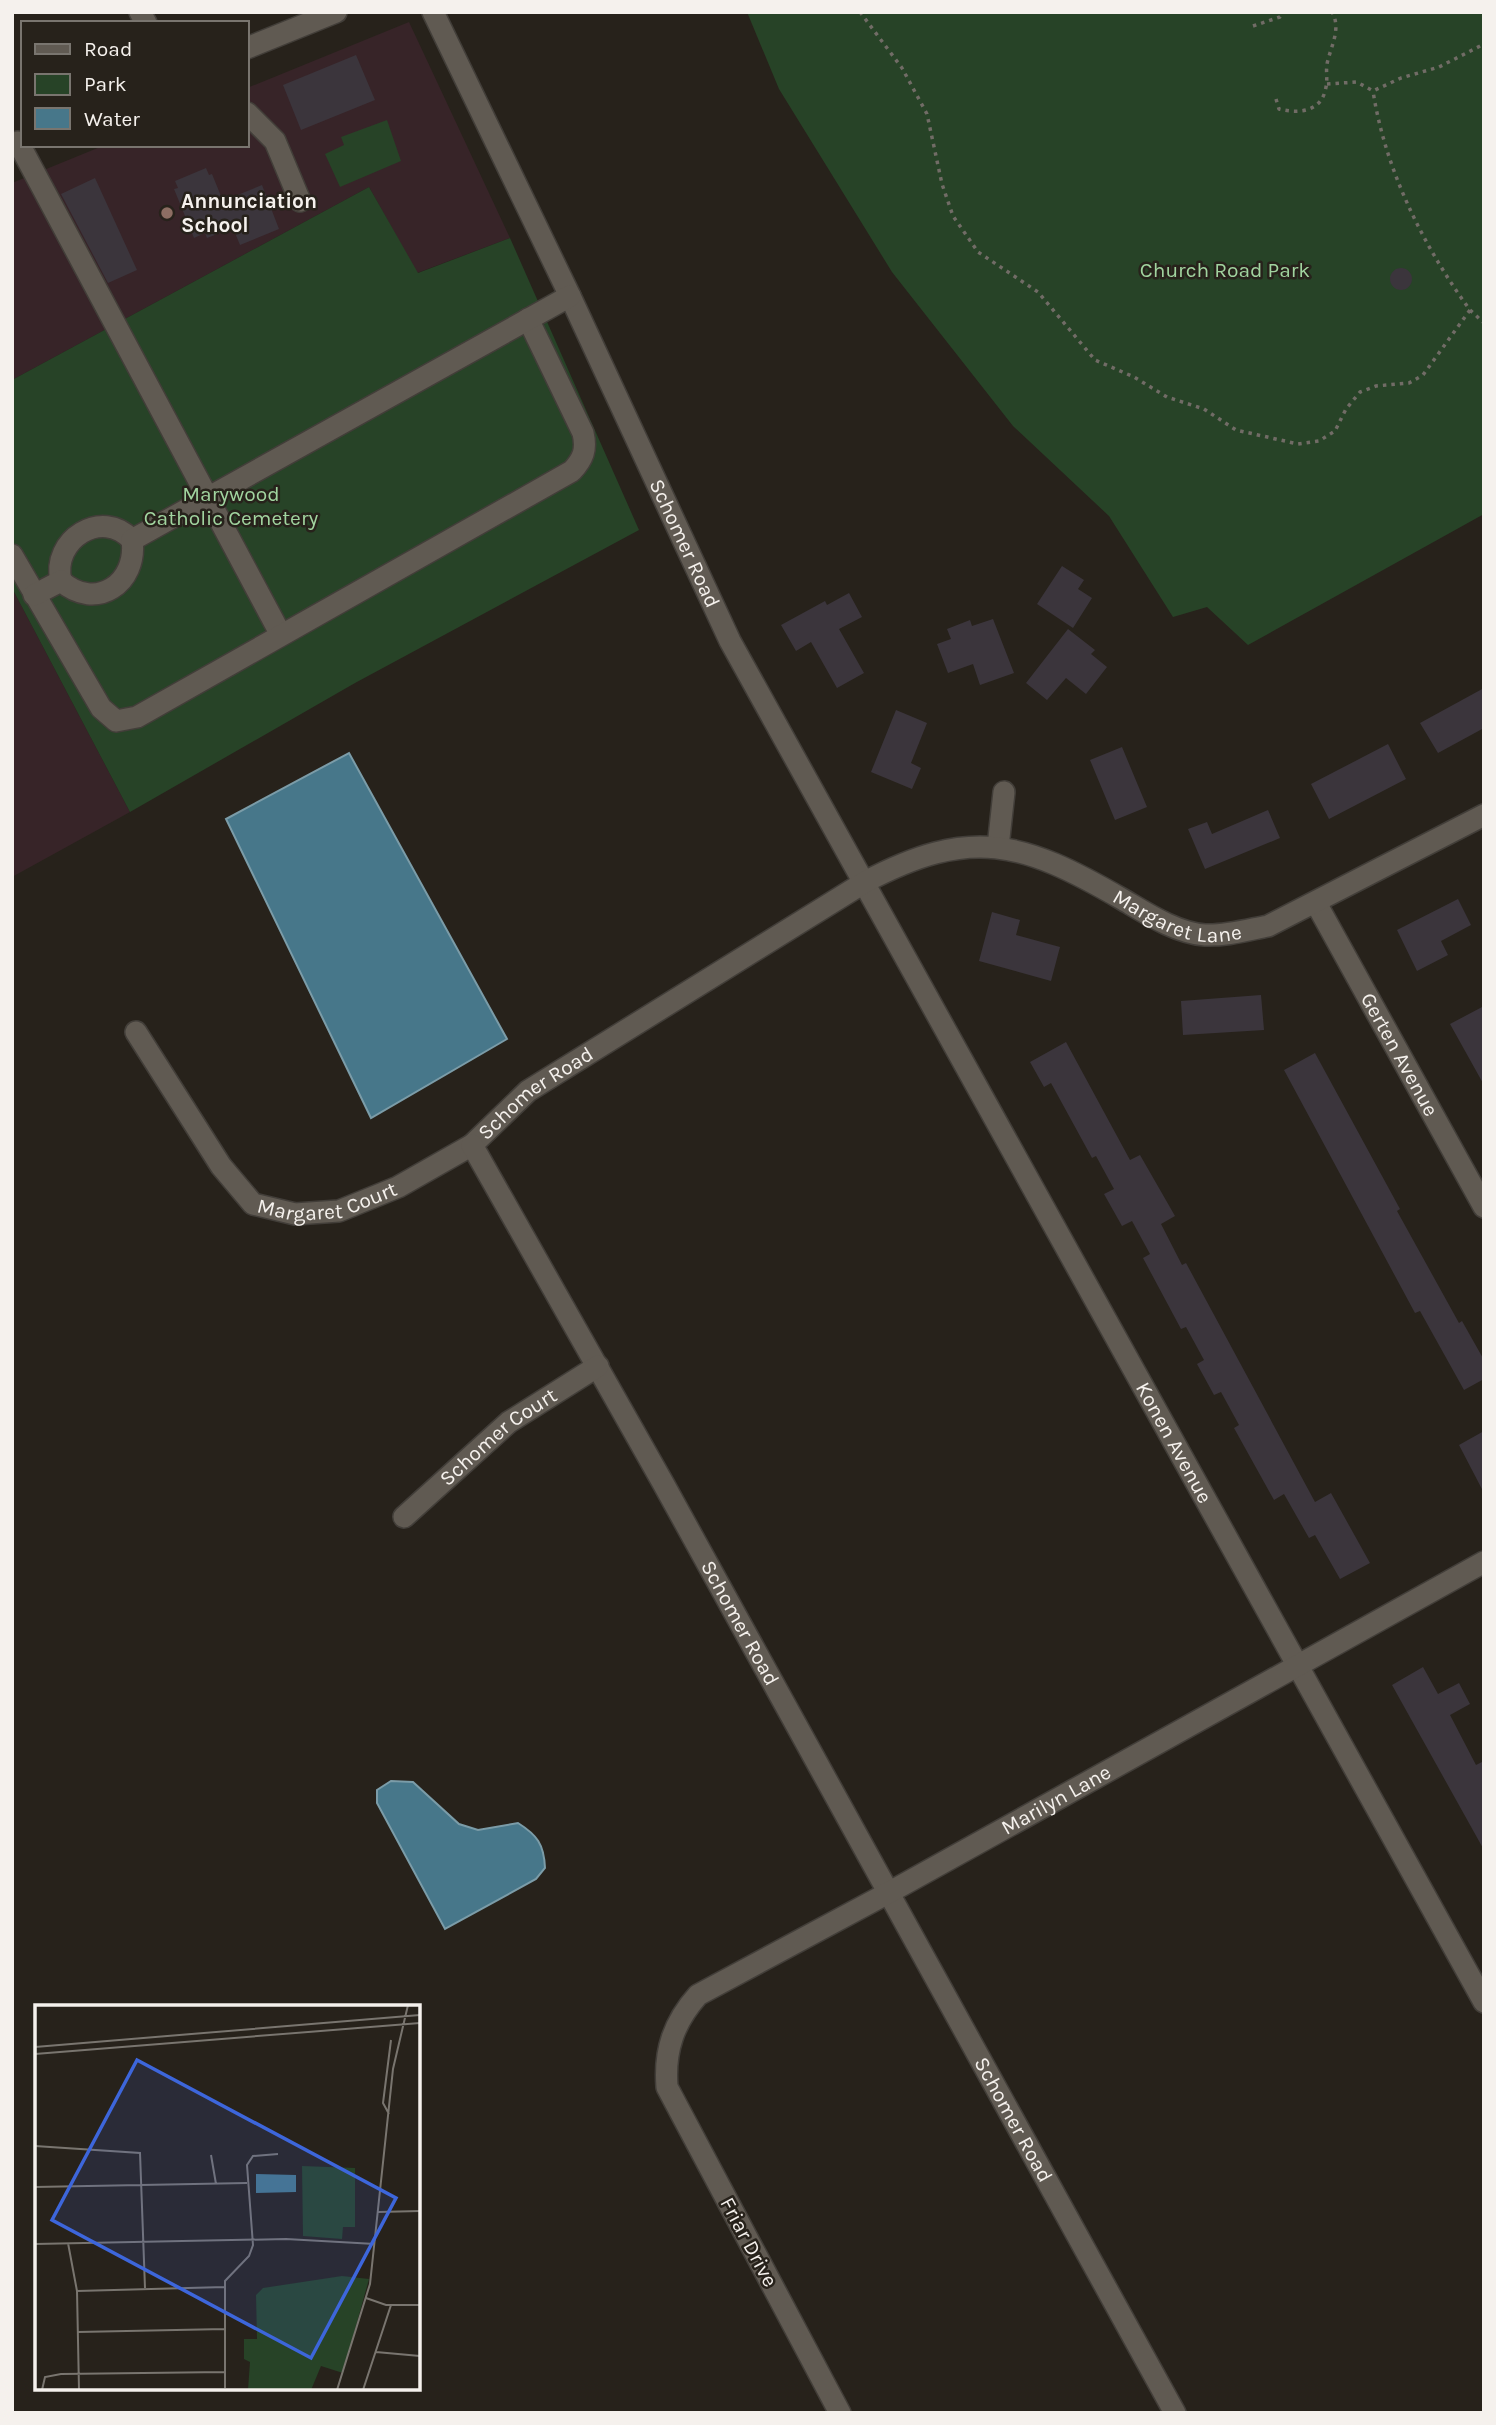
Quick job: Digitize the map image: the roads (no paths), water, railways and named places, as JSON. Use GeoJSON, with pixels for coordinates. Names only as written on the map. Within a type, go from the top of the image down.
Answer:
{"type":"FeatureCollection","features":[{"type":"Feature","properties":{"kind":"street"},"geometry":{"type":"LineString","coordinates":[[248,48],[336,12]]}},
{"type":"Feature","properties":{"kind":"street","name":"Schomer Road"},"geometry":{"type":"LineString","coordinates":[[433,12],[570,296],[730,641],[865,883],[528,1091],[472,1145],[890,1892],[1175,2413]]}},
{"type":"Feature","properties":{"kind":"street"},"geometry":{"type":"LineString","coordinates":[[248,114],[275,142],[300,201]]}},
{"type":"Feature","properties":{"kind":"street"},"geometry":{"type":"LineString","coordinates":[[18,142],[281,635]]}},
{"type":"Feature","properties":{"kind":"street"},"geometry":{"type":"LineString","coordinates":[[132,540],[570,296]]}},
{"type":"Feature","properties":{"kind":"street"},"geometry":{"type":"LineString","coordinates":[[12,555],[101,708],[116,721],[137,717],[572,471],[580,462],[586,444],[583,433],[528,319]]}},
{"type":"Feature","properties":{"kind":"street"},"geometry":{"type":"LineString","coordinates":[[110,526],[124,531],[132,540],[134,554],[130,568],[114,587],[101,594],[77,593],[61,581],[60,564],[65,550],[83,531],[110,526]]}},
{"type":"Feature","properties":{"kind":"street"},"geometry":{"type":"LineString","coordinates":[[34,595],[61,581]]}},
{"type":"Feature","properties":{"kind":"street"},"geometry":{"type":"LineString","coordinates":[[999,847],[1004,792]]}},
{"type":"Feature","properties":{"kind":"street","name":"Margaret Lane"},"geometry":{"type":"LineString","coordinates":[[865,883],[902,863],[938,851],[975,845],[999,847],[1030,853],[1068,868],[1150,916],[1202,935],[1230,934],[1268,926],[1484,815]]}},
{"type":"Feature","properties":{"kind":"street","name":"Konen Avenue"},"geometry":{"type":"LineString","coordinates":[[865,883],[1484,2002]]}},
{"type":"Feature","properties":{"kind":"street","name":"Gerten Avenue"},"geometry":{"type":"LineString","coordinates":[[1316,902],[1484,1207]]}},
{"type":"Feature","properties":{"kind":"street","name":"Margaret Court"},"geometry":{"type":"LineString","coordinates":[[136,1032],[222,1166],[253,1204],[295,1214],[339,1211],[398,1187],[472,1145]]}},
{"type":"Feature","properties":{"kind":"street","name":"Schomer Court"},"geometry":{"type":"LineString","coordinates":[[404,1517],[509,1422],[597,1366]]}},
{"type":"Feature","properties":{"kind":"street","name":"Marilyn Lane"},"geometry":{"type":"LineString","coordinates":[[666,2068],[674,2031],[682,2013],[698,1995],[890,1892],[1484,1562]]}},
{"type":"Feature","properties":{"kind":"street","name":"Friar Drive"},"geometry":{"type":"LineString","coordinates":[[666,2068],[667,2087],[685,2124],[841,2413]]}},
{"type":"Feature","properties":{"kind":"water"},"geometry":{"type":"Polygon","coordinates":[[[349,753],[507,1039],[371,1118],[226,819],[349,753]]]}},
{"type":"Feature","properties":{"kind":"water"},"geometry":{"type":"Polygon","coordinates":[[[391,1781],[413,1782],[459,1824],[478,1830],[518,1823],[538,1841],[545,1868],[536,1879],[445,1929],[377,1803],[377,1790],[391,1781]]]}},
{"type":"Feature","properties":{"kind":"place","name":"Annunciation School"},"geometry":{"type":"Point","coordinates":[167,213]}},
{"type":"Feature","properties":{"kind":"park label","name":"Church Road Park"},"geometry":{"type":"Point","coordinates":[1225,270]}},
{"type":"Feature","properties":{"kind":"park label","name":"Marywood Catholic Cemetery"},"geometry":{"type":"Point","coordinates":[231,506]}}]}
